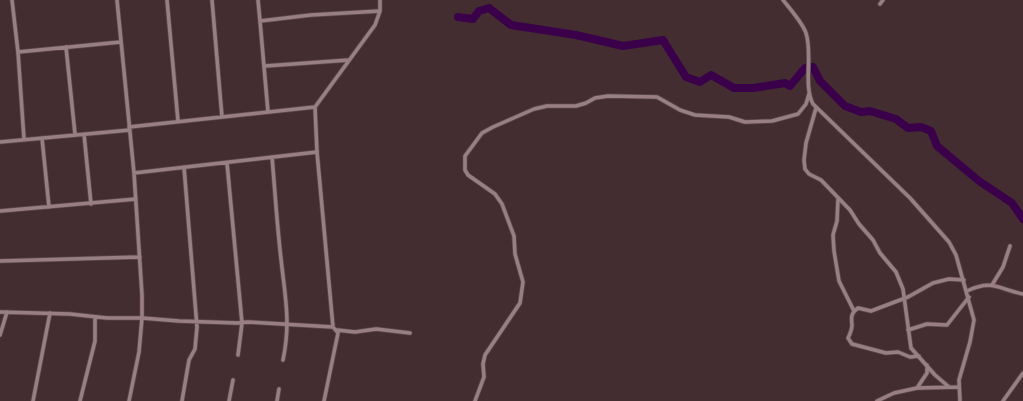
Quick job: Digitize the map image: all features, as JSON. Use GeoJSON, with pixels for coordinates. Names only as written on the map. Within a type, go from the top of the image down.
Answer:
{"type":"FeatureCollection","features":[{"type":"Feature","properties":{"kind":"street"},"geometry":{"type":"LineString","coordinates":[[12,0],[18,52],[24,139]]}},
{"type":"Feature","properties":{"kind":"street"},"geometry":{"type":"LineString","coordinates":[[117,0],[134,172],[140,257],[142,318],[136,370],[129,401]]}},
{"type":"Feature","properties":{"kind":"street"},"geometry":{"type":"LineString","coordinates":[[167,0],[178,121]]}},
{"type":"Feature","properties":{"kind":"street"},"geometry":{"type":"LineString","coordinates":[[212,0],[222,117]]}},
{"type":"Feature","properties":{"kind":"street"},"geometry":{"type":"LineString","coordinates":[[258,0],[268,112]]}},
{"type":"Feature","properties":{"kind":"street"},"geometry":{"type":"LineString","coordinates":[[332,327],[317,152],[316,107],[375,25],[380,11],[380,0]]}},
{"type":"Feature","properties":{"kind":"street"},"geometry":{"type":"LineString","coordinates":[[475,401],[484,377],[483,364],[485,355],[520,303],[523,282],[515,254],[514,236],[502,204],[495,194],[468,175],[465,170],[465,156],[482,133],[493,126],[534,109],[547,106],[576,106],[595,98],[608,96],[657,97],[680,110],[695,115],[729,117],[745,122],[772,121],[798,114],[806,104],[809,94],[809,63],[806,34],[783,0]]}},
{"type":"Feature","properties":{"kind":"street"},"geometry":{"type":"LineString","coordinates":[[880,4],[883,0]]}},
{"type":"Feature","properties":{"kind":"street"},"geometry":{"type":"LineString","coordinates":[[260,21],[311,15],[380,11]]}},
{"type":"Feature","properties":{"kind":"street"},"geometry":{"type":"LineString","coordinates":[[18,52],[66,46],[121,42]]}},
{"type":"Feature","properties":{"kind":"street"},"geometry":{"type":"LineString","coordinates":[[66,46],[75,134]]}},
{"type":"Feature","properties":{"kind":"street"},"geometry":{"type":"LineString","coordinates":[[265,66],[349,60]]}},
{"type":"Feature","properties":{"kind":"street"},"geometry":{"type":"LineString","coordinates":[[809,94],[816,108],[893,181],[949,242],[960,264],[969,297],[973,326],[958,387],[960,401]]}},
{"type":"Feature","properties":{"kind":"street"},"geometry":{"type":"LineString","coordinates":[[0,142],[84,134],[178,121],[316,107]]}},
{"type":"Feature","properties":{"kind":"street"},"geometry":{"type":"LineString","coordinates":[[816,108],[806,144],[804,166],[809,174],[821,180],[853,214],[858,224],[873,240],[880,253],[896,272],[901,282],[911,348],[935,375],[949,386]]}},
{"type":"Feature","properties":{"kind":"street"},"geometry":{"type":"LineString","coordinates":[[84,134],[91,204]]}},
{"type":"Feature","properties":{"kind":"street"},"geometry":{"type":"LineString","coordinates":[[42,138],[48,207]]}},
{"type":"Feature","properties":{"kind":"street"},"geometry":{"type":"LineString","coordinates":[[134,172],[317,152]]}},
{"type":"Feature","properties":{"kind":"street"},"geometry":{"type":"LineString","coordinates":[[272,157],[278,231],[287,298],[287,325],[284,360]]}},
{"type":"Feature","properties":{"kind":"street"},"geometry":{"type":"LineString","coordinates":[[227,163],[242,323],[238,355]]}},
{"type":"Feature","properties":{"kind":"street"},"geometry":{"type":"LineString","coordinates":[[182,401],[189,360],[195,349],[197,322],[184,167]]}},
{"type":"Feature","properties":{"kind":"street"},"geometry":{"type":"LineString","coordinates":[[0,211],[136,199]]}},
{"type":"Feature","properties":{"kind":"street"},"geometry":{"type":"LineString","coordinates":[[838,199],[837,221],[833,235],[834,251],[839,281],[854,311]]}},
{"type":"Feature","properties":{"kind":"street"},"geometry":{"type":"LineString","coordinates":[[992,285],[1003,267],[1010,246]]}},
{"type":"Feature","properties":{"kind":"street"},"geometry":{"type":"LineString","coordinates":[[0,261],[140,257]]}},
{"type":"Feature","properties":{"kind":"street"},"geometry":{"type":"LineString","coordinates":[[919,356],[910,357],[898,352],[886,353],[852,344],[848,338],[852,328],[851,318],[854,311],[860,308],[871,311],[904,298],[933,283],[949,279],[964,280]]}},
{"type":"Feature","properties":{"kind":"street"},"geometry":{"type":"LineString","coordinates":[[967,291],[977,286],[992,285],[1023,294]]}},
{"type":"Feature","properties":{"kind":"street"},"geometry":{"type":"LineString","coordinates":[[908,330],[927,324],[947,325],[969,297]]}},
{"type":"Feature","properties":{"kind":"street"},"geometry":{"type":"LineString","coordinates":[[0,312],[332,327],[337,330],[355,332],[376,329],[410,333]]}},
{"type":"Feature","properties":{"kind":"street"},"geometry":{"type":"LineString","coordinates":[[0,335],[7,312]]}},
{"type":"Feature","properties":{"kind":"street"},"geometry":{"type":"LineString","coordinates":[[33,401],[50,314]]}},
{"type":"Feature","properties":{"kind":"street"},"geometry":{"type":"LineString","coordinates":[[80,401],[94,341],[94,317]]}},
{"type":"Feature","properties":{"kind":"street"},"geometry":{"type":"LineString","coordinates":[[324,401],[338,333],[337,330]]}},
{"type":"Feature","properties":{"kind":"street"},"geometry":{"type":"LineString","coordinates":[[917,388],[927,373],[927,365]]}},
{"type":"Feature","properties":{"kind":"street"},"geometry":{"type":"LineString","coordinates":[[1003,401],[1023,374]]}},
{"type":"Feature","properties":{"kind":"street"},"geometry":{"type":"LineString","coordinates":[[229,401],[233,380]]}},
{"type":"Feature","properties":{"kind":"street"},"geometry":{"type":"LineString","coordinates":[[876,401],[894,393],[917,388],[949,386],[958,387]]}},
{"type":"Feature","properties":{"kind":"street"},"geometry":{"type":"LineString","coordinates":[[277,401],[280,389]]}},
{"type":"Feature","properties":{"kind":"waterway"},"geometry":{"type":"LineString","coordinates":[[458,17],[473,19],[479,11],[489,8],[511,25],[576,35],[623,46],[663,40],[686,77],[700,82],[711,75],[734,88],[753,88],[785,83],[790,86],[805,68],[813,67],[820,81],[845,106],[861,112],[870,111],[896,119],[908,128],[921,127],[931,131],[937,146],[979,181],[1012,203],[1023,219]]}}]}
